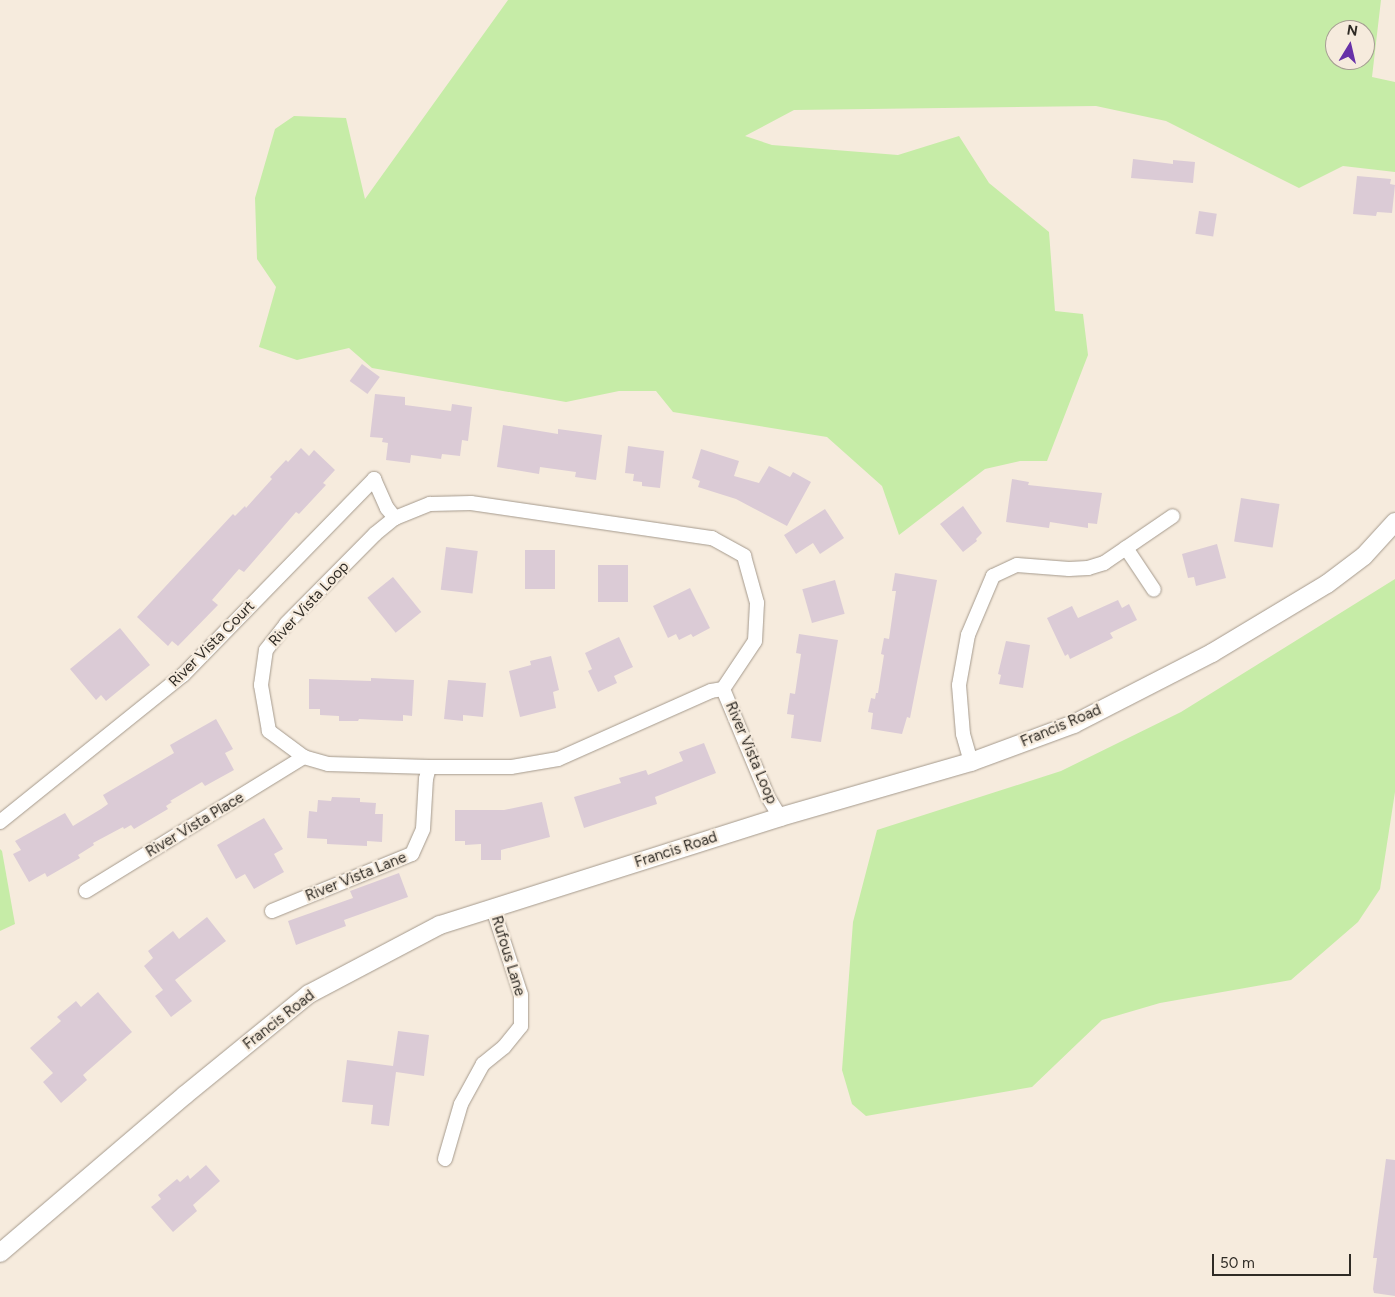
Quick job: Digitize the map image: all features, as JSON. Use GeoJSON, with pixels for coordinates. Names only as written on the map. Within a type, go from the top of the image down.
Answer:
{"type":"FeatureCollection","features":[{"type":"Feature","properties":{"kind":"street","name":"River Vista Court"},"geometry":{"type":"LineString","coordinates":[[0,822],[183,675],[374,479],[387,508],[395,518]]}},
{"type":"Feature","properties":{"kind":"street","name":"River Vista Loop"},"geometry":{"type":"LineString","coordinates":[[430,504],[471,504],[712,538],[744,556],[757,603],[755,641],[723,689],[711,691],[558,759],[511,767],[429,768],[328,764],[304,757],[269,731],[260,685],[266,650],[286,624],[375,534],[395,518],[430,504]]}},
{"type":"Feature","properties":{"kind":"street"},"geometry":{"type":"LineString","coordinates":[[971,762],[963,734],[959,685],[968,635],[993,576],[1017,565],[1069,569],[1088,568],[1104,563],[1173,516]]}},
{"type":"Feature","properties":{"kind":"street","name":"Francis Road"},"geometry":{"type":"LineString","coordinates":[[0,1253],[185,1095],[309,994],[440,925],[780,817],[971,762],[1074,724],[1212,653],[1327,584],[1364,556],[1395,522]]}},
{"type":"Feature","properties":{"kind":"street"},"geometry":{"type":"LineString","coordinates":[[1126,548],[1154,590]]}},
{"type":"Feature","properties":{"kind":"street","name":"River Vista Loop"},"geometry":{"type":"LineString","coordinates":[[723,689],[768,797],[780,817]]}},
{"type":"Feature","properties":{"kind":"street","name":"River Vista Place"},"geometry":{"type":"LineString","coordinates":[[86,891],[304,757]]}},
{"type":"Feature","properties":{"kind":"street","name":"River Vista Lane"},"geometry":{"type":"LineString","coordinates":[[272,911],[412,854],[423,829],[426,779],[429,768]]}},
{"type":"Feature","properties":{"kind":"street","name":"Rufous Lane"},"geometry":{"type":"LineString","coordinates":[[445,1159],[461,1104],[483,1064],[504,1047],[521,1026],[521,995],[494,909]]}},
{"type":"Feature","properties":{"kind":"green space"},"geometry":{"type":"Polygon","coordinates":[[[508,0],[1381,0],[1375,51],[1375,20],[1325,20],[1325,70],[1373,70],[1372,77],[1395,82],[1395,172],[1343,166],[1299,188],[1166,121],[1096,106],[794,110],[745,136],[772,145],[898,155],[959,136],[989,183],[1049,232],[1055,311],[1083,314],[1088,355],[1047,461],[1020,461],[985,469],[899,535],[882,486],[827,437],[673,412],[656,391],[619,391],[566,402],[372,368],[349,348],[297,360],[259,347],[276,287],[257,259],[255,198],[275,129],[294,116],[346,118],[365,199],[508,0]]]}},
{"type":"Feature","properties":{"kind":"green space"},"geometry":{"type":"Polygon","coordinates":[[[1395,579],[1395,792],[1380,889],[1358,922],[1291,980],[1160,1003],[1102,1020],[1032,1087],[866,1116],[852,1104],[842,1070],[853,922],[877,830],[1061,771],[1181,712],[1395,579]]]}},
{"type":"Feature","properties":{"kind":"green space"},"geometry":{"type":"Polygon","coordinates":[[[0,849],[2,851],[15,924],[0,931],[0,849]]]}},
{"type":"Feature","properties":{"kind":"building"},"geometry":{"type":"Polygon","coordinates":[[[1133,159],[1173,164],[1173,160],[1195,162],[1193,183],[1131,178],[1133,159]]]}},
{"type":"Feature","properties":{"kind":"building"},"geometry":{"type":"Polygon","coordinates":[[[1357,176],[1391,179],[1390,184],[1395,185],[1392,213],[1377,212],[1376,216],[1353,214],[1357,176]]]}},
{"type":"Feature","properties":{"kind":"building"},"geometry":{"type":"Polygon","coordinates":[[[1199,211],[1217,214],[1213,237],[1195,234],[1199,211]]]}},
{"type":"Feature","properties":{"kind":"building"},"geometry":{"type":"Polygon","coordinates":[[[362,364],[380,377],[367,394],[350,381],[362,364]]]}},
{"type":"Feature","properties":{"kind":"building"},"geometry":{"type":"Polygon","coordinates":[[[375,394],[405,397],[405,405],[451,411],[452,404],[472,407],[468,441],[462,440],[460,456],[442,454],[441,459],[411,455],[410,463],[386,460],[388,443],[382,442],[383,438],[370,437],[375,394]]]}},
{"type":"Feature","properties":{"kind":"building"},"geometry":{"type":"Polygon","coordinates":[[[503,425],[558,434],[558,429],[602,435],[596,480],[575,477],[576,472],[540,467],[539,474],[497,467],[503,425]]]}},
{"type":"Feature","properties":{"kind":"building"},"geometry":{"type":"Polygon","coordinates":[[[628,446],[664,451],[660,488],[642,486],[642,482],[633,481],[634,474],[625,473],[628,446]]]}},
{"type":"Feature","properties":{"kind":"building"},"geometry":{"type":"Polygon","coordinates":[[[301,448],[309,456],[314,450],[335,470],[323,483],[326,485],[299,514],[296,512],[244,572],[239,569],[212,600],[218,605],[178,646],[172,641],[168,646],[137,617],[233,514],[235,516],[245,506],[246,508],[272,479],[270,477],[301,448]]]}},
{"type":"Feature","properties":{"kind":"building"},"geometry":{"type":"Polygon","coordinates":[[[701,449],[739,461],[734,476],[759,483],[769,466],[790,477],[793,472],[811,482],[787,526],[736,499],[698,487],[700,481],[692,478],[701,449]]]}},
{"type":"Feature","properties":{"kind":"building"},"geometry":{"type":"Polygon","coordinates":[[[1012,479],[1029,482],[1028,485],[1102,493],[1097,524],[1088,523],[1088,528],[1050,522],[1049,528],[1006,522],[1012,479]]]}},
{"type":"Feature","properties":{"kind":"building"},"geometry":{"type":"Polygon","coordinates":[[[1241,498],[1280,504],[1273,548],[1234,541],[1241,498]]]}},
{"type":"Feature","properties":{"kind":"building"},"geometry":{"type":"Polygon","coordinates":[[[963,506],[982,533],[976,539],[977,541],[963,552],[940,524],[963,506]]]}},
{"type":"Feature","properties":{"kind":"building"},"geometry":{"type":"Polygon","coordinates":[[[825,509],[844,538],[820,554],[813,543],[796,554],[784,535],[825,509]]]}},
{"type":"Feature","properties":{"kind":"building"},"geometry":{"type":"Polygon","coordinates":[[[1217,544],[1226,578],[1196,586],[1194,577],[1188,578],[1182,554],[1217,544]]]}},
{"type":"Feature","properties":{"kind":"building"},"geometry":{"type":"Polygon","coordinates":[[[446,547],[478,551],[473,594],[441,590],[446,547]]]}},
{"type":"Feature","properties":{"kind":"building"},"geometry":{"type":"Polygon","coordinates":[[[525,550],[555,550],[555,589],[525,589],[525,550]]]}},
{"type":"Feature","properties":{"kind":"building"},"geometry":{"type":"Polygon","coordinates":[[[598,565],[628,565],[628,602],[598,602],[598,565]]]}},
{"type":"Feature","properties":{"kind":"building"},"geometry":{"type":"Polygon","coordinates":[[[895,573],[937,580],[910,718],[907,717],[902,734],[871,729],[873,713],[868,712],[871,698],[875,699],[876,693],[878,693],[884,655],[881,654],[884,638],[889,639],[896,591],[892,591],[895,573]]]}},
{"type":"Feature","properties":{"kind":"building"},"geometry":{"type":"Polygon","coordinates":[[[393,577],[421,612],[396,633],[367,598],[393,577]]]}},
{"type":"Feature","properties":{"kind":"building"},"geometry":{"type":"Polygon","coordinates":[[[835,580],[845,614],[812,623],[802,589],[835,580]]]}},
{"type":"Feature","properties":{"kind":"building"},"geometry":{"type":"Polygon","coordinates":[[[690,588],[710,628],[693,637],[691,634],[679,640],[676,634],[668,638],[653,606],[690,588]]]}},
{"type":"Feature","properties":{"kind":"building"},"geometry":{"type":"Polygon","coordinates":[[[1118,600],[1122,608],[1129,604],[1137,620],[1110,633],[1113,638],[1070,659],[1068,654],[1065,656],[1047,618],[1072,606],[1078,618],[1118,600]]]}},
{"type":"Feature","properties":{"kind":"building"},"geometry":{"type":"Polygon","coordinates":[[[120,628],[150,665],[106,701],[101,695],[96,700],[70,669],[120,628]]]}},
{"type":"Feature","properties":{"kind":"building"},"geometry":{"type":"Polygon","coordinates":[[[799,634],[838,640],[821,742],[791,738],[794,715],[787,714],[790,693],[795,694],[801,654],[796,653],[799,634]]]}},
{"type":"Feature","properties":{"kind":"building"},"geometry":{"type":"Polygon","coordinates":[[[619,637],[633,667],[614,676],[617,683],[598,692],[588,671],[592,669],[585,653],[619,637]]]}},
{"type":"Feature","properties":{"kind":"building"},"geometry":{"type":"Polygon","coordinates":[[[1006,641],[1030,645],[1023,688],[999,684],[1001,675],[998,674],[1006,641]]]}},
{"type":"Feature","properties":{"kind":"building"},"geometry":{"type":"Polygon","coordinates":[[[551,656],[559,690],[553,692],[556,708],[520,717],[509,671],[531,665],[530,661],[551,656]]]}},
{"type":"Feature","properties":{"kind":"building"},"geometry":{"type":"Polygon","coordinates":[[[371,678],[414,680],[412,716],[403,715],[403,721],[359,719],[358,721],[339,721],[339,716],[320,715],[320,709],[309,709],[309,679],[371,681],[371,678]]]}},
{"type":"Feature","properties":{"kind":"building"},"geometry":{"type":"Polygon","coordinates":[[[448,680],[486,683],[483,717],[463,715],[463,721],[444,719],[448,680]]]}},
{"type":"Feature","properties":{"kind":"building"},"geometry":{"type":"Polygon","coordinates":[[[216,719],[233,749],[225,753],[234,770],[205,786],[202,782],[170,801],[172,802],[166,806],[168,809],[134,829],[131,825],[124,829],[123,827],[93,843],[94,845],[78,855],[80,858],[47,877],[45,873],[29,882],[13,854],[21,850],[15,841],[65,813],[73,826],[108,804],[103,795],[174,753],[170,745],[216,719]]]}},
{"type":"Feature","properties":{"kind":"building"},"geometry":{"type":"Polygon","coordinates":[[[704,743],[716,773],[655,797],[657,804],[584,828],[574,797],[621,783],[619,778],[646,770],[648,775],[683,761],[679,752],[704,743]]]}},
{"type":"Feature","properties":{"kind":"building"},"geometry":{"type":"Polygon","coordinates":[[[332,797],[360,798],[360,802],[376,803],[375,814],[383,814],[382,842],[367,841],[367,846],[327,844],[327,839],[307,838],[309,811],[317,812],[318,800],[331,801],[332,797]]]}},
{"type":"Feature","properties":{"kind":"building"},"geometry":{"type":"Polygon","coordinates":[[[542,802],[550,837],[501,850],[501,860],[481,860],[481,844],[465,845],[465,841],[455,841],[455,810],[504,810],[542,802]]]}},
{"type":"Feature","properties":{"kind":"building"},"geometry":{"type":"Polygon","coordinates":[[[264,818],[283,849],[274,854],[284,872],[254,889],[245,874],[236,879],[217,845],[264,818]]]}},
{"type":"Feature","properties":{"kind":"building"},"geometry":{"type":"Polygon","coordinates":[[[399,873],[408,897],[344,920],[346,926],[296,945],[288,921],[353,898],[350,891],[399,873]]]}},
{"type":"Feature","properties":{"kind":"building"},"geometry":{"type":"Polygon","coordinates":[[[207,917],[226,941],[175,980],[192,1001],[171,1017],[155,996],[163,990],[144,966],[153,958],[148,951],[173,931],[179,939],[207,917]]]}},
{"type":"Feature","properties":{"kind":"building"},"geometry":{"type":"Polygon","coordinates":[[[98,992],[132,1032],[83,1075],[87,1080],[61,1103],[43,1082],[53,1073],[30,1048],[61,1021],[57,1017],[76,1001],[81,1007],[98,992]]]}},
{"type":"Feature","properties":{"kind":"building"},"geometry":{"type":"Polygon","coordinates":[[[398,1031],[429,1035],[424,1076],[396,1072],[389,1126],[371,1124],[373,1105],[342,1102],[347,1060],[393,1066],[398,1031]]]}},
{"type":"Feature","properties":{"kind":"building"},"geometry":{"type":"Polygon","coordinates":[[[1386,1159],[1395,1160],[1395,1296],[1374,1293],[1373,1289],[1377,1258],[1373,1258],[1386,1159]]]}},
{"type":"Feature","properties":{"kind":"building"},"geometry":{"type":"Polygon","coordinates":[[[206,1165],[220,1181],[193,1205],[197,1211],[173,1232],[151,1207],[161,1199],[158,1195],[177,1179],[180,1182],[188,1175],[190,1179],[206,1165]]]}}]}
